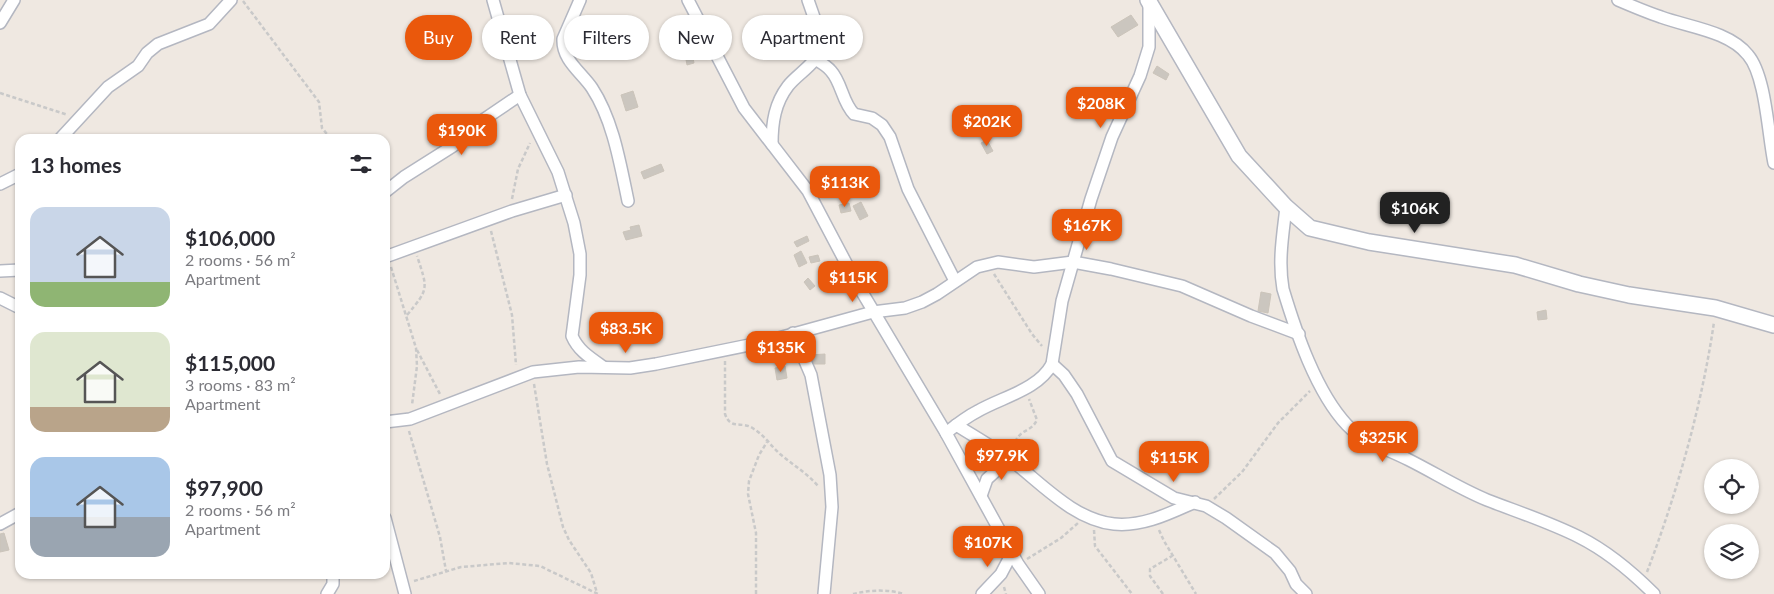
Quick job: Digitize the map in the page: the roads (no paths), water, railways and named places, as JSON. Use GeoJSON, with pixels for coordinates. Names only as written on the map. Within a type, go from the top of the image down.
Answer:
{"type":"FeatureCollection","features":[{"type":"Feature","properties":{"kind":"street"},"geometry":{"type":"LineString","coordinates":[[0,23],[14,0]]}},
{"type":"Feature","properties":{"kind":"street"},"geometry":{"type":"LineString","coordinates":[[64,134],[108,87],[138,66],[147,53],[158,44],[209,24],[231,0]]}},
{"type":"Feature","properties":{"kind":"street"},"geometry":{"type":"LineString","coordinates":[[493,0],[520,95],[558,172],[574,224],[580,254],[580,275],[572,336],[576,346],[602,366]]}},
{"type":"Feature","properties":{"kind":"street"},"geometry":{"type":"LineString","coordinates":[[580,0],[563,40],[563,46],[566,55],[592,88],[604,111],[616,148],[628,200]]}},
{"type":"Feature","properties":{"kind":"street"},"geometry":{"type":"LineString","coordinates":[[688,0],[744,108],[808,191],[873,312],[946,433],[1012,554],[1039,594]]}},
{"type":"Feature","properties":{"kind":"street"},"geometry":{"type":"LineString","coordinates":[[808,0],[813,15]]}},
{"type":"Feature","properties":{"kind":"street"},"geometry":{"type":"LineString","coordinates":[[1148,0],[1239,156],[1286,207],[1310,228],[1369,242],[1515,265],[1579,284],[1629,295],[1715,308],[1774,325]]}},
{"type":"Feature","properties":{"kind":"street"},"geometry":{"type":"LineString","coordinates":[[946,433],[979,410],[1024,389],[1042,378],[1048,372],[1053,362],[1062,301],[1091,199],[1112,137],[1140,76],[1149,47],[1148,0]]}},
{"type":"Feature","properties":{"kind":"street"},"geometry":{"type":"LineString","coordinates":[[1618,0],[1660,17],[1716,35],[1736,44],[1749,56],[1758,76],[1764,100],[1774,163]]}},
{"type":"Feature","properties":{"kind":"street"},"geometry":{"type":"LineString","coordinates":[[772,144],[772,121],[777,105],[788,86],[814,60]]}},
{"type":"Feature","properties":{"kind":"street"},"geometry":{"type":"LineString","coordinates":[[816,60],[830,69],[835,75],[849,109],[854,114],[872,118],[882,125],[890,137],[908,189],[956,281]]}},
{"type":"Feature","properties":{"kind":"street"},"geometry":{"type":"LineString","coordinates":[[390,188],[453,146],[483,120],[520,95]]}},
{"type":"Feature","properties":{"kind":"street"},"geometry":{"type":"LineString","coordinates":[[0,184],[15,176]]}},
{"type":"Feature","properties":{"kind":"street"},"geometry":{"type":"LineString","coordinates":[[390,256],[512,211],[566,195]]}},
{"type":"Feature","properties":{"kind":"street"},"geometry":{"type":"LineString","coordinates":[[1286,207],[1281,252],[1281,274],[1289,307],[1318,383],[1347,425],[1364,440],[1409,460],[1486,500],[1534,517],[1580,538],[1619,563],[1654,594]]}},
{"type":"Feature","properties":{"kind":"street"},"geometry":{"type":"LineString","coordinates":[[390,421],[407,419],[446,406],[533,372],[602,366],[630,368],[647,366],[724,350],[873,312],[905,308],[922,302],[977,267],[998,262],[1034,267],[1073,262],[1182,286],[1251,316],[1299,334]]}},
{"type":"Feature","properties":{"kind":"street"},"geometry":{"type":"LineString","coordinates":[[0,270],[15,270]]}},
{"type":"Feature","properties":{"kind":"street"},"geometry":{"type":"LineString","coordinates":[[0,298],[15,306]]}},
{"type":"Feature","properties":{"kind":"street"},"geometry":{"type":"LineString","coordinates":[[793,333],[811,375],[830,475],[832,507],[824,594]]}},
{"type":"Feature","properties":{"kind":"street"},"geometry":{"type":"LineString","coordinates":[[1053,362],[1077,394],[1112,461],[1174,498],[1206,506],[1275,553],[1290,571],[1296,584],[1306,594]]}},
{"type":"Feature","properties":{"kind":"street"},"geometry":{"type":"LineString","coordinates":[[956,425],[1007,458],[1057,497],[1091,517],[1114,524],[1155,519],[1195,502]]}},
{"type":"Feature","properties":{"kind":"street"},"geometry":{"type":"LineString","coordinates":[[981,496],[987,479],[1007,458]]}},
{"type":"Feature","properties":{"kind":"street"},"geometry":{"type":"LineString","coordinates":[[0,524],[15,516]]}},
{"type":"Feature","properties":{"kind":"street"},"geometry":{"type":"LineString","coordinates":[[390,537],[404,589]]}},
{"type":"Feature","properties":{"kind":"street"},"geometry":{"type":"LineString","coordinates":[[982,594],[1000,574],[1012,554]]}},
{"type":"Feature","properties":{"kind":"street"},"geometry":{"type":"LineString","coordinates":[[327,594],[333,584],[333,579]]}}]}
